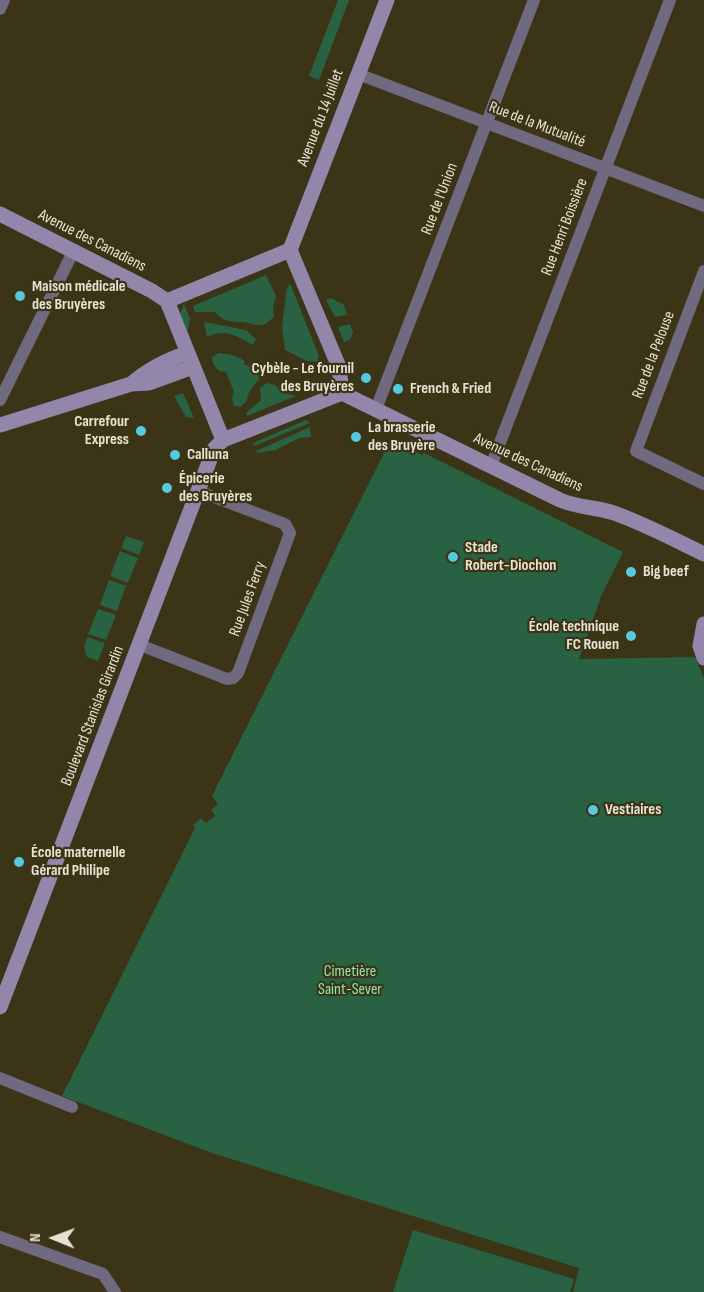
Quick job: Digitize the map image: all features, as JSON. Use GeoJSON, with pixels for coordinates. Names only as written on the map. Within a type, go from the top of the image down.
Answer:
{"type":"FeatureCollection","features":[{"type":"Feature","properties":{"kind":"main road","name":"Avenue du 14 Juillet"},"geometry":{"type":"LineString","coordinates":[[290,250],[387,0]]}},
{"type":"Feature","properties":{"kind":"main road","name":"Avenue des Canadiens"},"geometry":{"type":"LineString","coordinates":[[0,214],[152,291],[167,301]]}},
{"type":"Feature","properties":{"kind":"main road"},"geometry":{"type":"LineString","coordinates":[[290,250],[339,367],[342,393],[222,440],[167,301],[290,250]]}},
{"type":"Feature","properties":{"kind":"main road"},"geometry":{"type":"LineString","coordinates":[[1,421],[130,384],[149,383],[190,360]]}},
{"type":"Feature","properties":{"kind":"main road","name":"Avenue des Canadiens"},"geometry":{"type":"LineString","coordinates":[[342,393],[571,505],[609,512],[634,520],[704,554]]}},
{"type":"Feature","properties":{"kind":"main road","name":"Boulevard Stanislas Girardin"},"geometry":{"type":"LineString","coordinates":[[0,1006],[214,449],[222,440]]}},
{"type":"Feature","properties":{"kind":"main road"},"geometry":{"type":"LineString","coordinates":[[704,624],[700,646],[704,658]]}},
{"type":"Feature","properties":{"kind":"street"},"geometry":{"type":"LineString","coordinates":[[0,9],[4,0]]}},
{"type":"Feature","properties":{"kind":"street","name":"Rue de l'Union"},"geometry":{"type":"LineString","coordinates":[[376,409],[534,0]]}},
{"type":"Feature","properties":{"kind":"street","name":"Rue Henri Boissière"},"geometry":{"type":"LineString","coordinates":[[491,466],[670,0]]}},
{"type":"Feature","properties":{"kind":"street","name":"Rue de la Mutualité"},"geometry":{"type":"LineString","coordinates":[[358,74],[704,206]]}},
{"type":"Feature","properties":{"kind":"street"},"geometry":{"type":"LineString","coordinates":[[0,400],[73,252]]}},
{"type":"Feature","properties":{"kind":"street","name":"Rue de la Pelouse"},"geometry":{"type":"LineString","coordinates":[[704,271],[636,451],[704,484]]}},
{"type":"Feature","properties":{"kind":"street","name":"Rue Jules Ferry"},"geometry":{"type":"LineString","coordinates":[[140,645],[226,679],[233,678],[238,673],[290,533],[285,524],[198,491]]}},
{"type":"Feature","properties":{"kind":"street"},"geometry":{"type":"LineString","coordinates":[[0,1078],[72,1107]]}},
{"type":"Feature","properties":{"kind":"street"},"geometry":{"type":"LineString","coordinates":[[0,1237],[103,1274],[115,1292]]}},
{"type":"Feature","properties":{"kind":"green space"},"geometry":{"type":"Polygon","coordinates":[[[338,0],[349,0],[319,80],[309,76],[338,0]]]}},
{"type":"Feature","properties":{"kind":"green space"},"geometry":{"type":"Polygon","coordinates":[[[266,275],[276,296],[273,308],[274,317],[264,325],[228,321],[215,312],[195,312],[193,306],[266,275]]]}},
{"type":"Feature","properties":{"kind":"green space"},"geometry":{"type":"Polygon","coordinates":[[[290,283],[319,356],[317,362],[307,361],[285,350],[282,327],[287,288],[290,283]]]}},
{"type":"Feature","properties":{"kind":"green space"},"geometry":{"type":"Polygon","coordinates":[[[331,298],[344,305],[347,315],[335,317],[326,300],[331,298]]]}},
{"type":"Feature","properties":{"kind":"green space"},"geometry":{"type":"Polygon","coordinates":[[[184,304],[190,319],[186,331],[180,314],[184,304]]]}},
{"type":"Feature","properties":{"kind":"green space"},"geometry":{"type":"Polygon","coordinates":[[[204,322],[246,330],[256,339],[253,345],[226,333],[207,337],[204,322]]]}},
{"type":"Feature","properties":{"kind":"green space"},"geometry":{"type":"Polygon","coordinates":[[[350,324],[353,332],[350,340],[344,342],[338,327],[350,324]]]}},
{"type":"Feature","properties":{"kind":"green space"},"geometry":{"type":"Polygon","coordinates":[[[219,353],[233,355],[245,361],[244,364],[258,370],[259,379],[250,390],[246,402],[240,407],[234,406],[232,398],[234,392],[226,372],[218,370],[213,363],[212,357],[219,353]]]}},
{"type":"Feature","properties":{"kind":"green space"},"geometry":{"type":"Polygon","coordinates":[[[267,383],[275,385],[282,393],[296,396],[247,416],[246,413],[261,400],[260,388],[267,383]]]}},
{"type":"Feature","properties":{"kind":"green space"},"geometry":{"type":"Polygon","coordinates":[[[183,393],[194,418],[186,417],[174,396],[183,393]]]}},
{"type":"Feature","properties":{"kind":"green space"},"geometry":{"type":"Polygon","coordinates":[[[306,420],[310,423],[254,446],[253,443],[306,420]]]}},
{"type":"Feature","properties":{"kind":"green space"},"geometry":{"type":"Polygon","coordinates":[[[310,427],[311,437],[299,438],[276,450],[257,453],[256,451],[310,427]]]}},
{"type":"Feature","properties":{"kind":"green space","name":"Cimetière Saint-Sever"},"geometry":{"type":"Polygon","coordinates":[[[391,439],[422,455],[424,453],[623,552],[602,594],[579,659],[695,657],[704,678],[704,1292],[573,1292],[579,1268],[212,1153],[62,1096],[195,828],[193,825],[201,818],[206,823],[215,816],[211,810],[218,804],[212,796],[391,439]]]}},
{"type":"Feature","properties":{"kind":"green space"},"geometry":{"type":"Polygon","coordinates":[[[126,536],[144,542],[139,555],[121,548],[126,536]]]}},
{"type":"Feature","properties":{"kind":"green space"},"geometry":{"type":"Polygon","coordinates":[[[120,551],[138,558],[128,583],[110,576],[120,551]]]}},
{"type":"Feature","properties":{"kind":"green space"},"geometry":{"type":"Polygon","coordinates":[[[109,580],[126,586],[117,611],[100,605],[109,580]]]}},
{"type":"Feature","properties":{"kind":"green space"},"geometry":{"type":"Polygon","coordinates":[[[98,609],[116,615],[106,640],[88,634],[98,609]]]}},
{"type":"Feature","properties":{"kind":"green space"},"geometry":{"type":"Polygon","coordinates":[[[87,637],[105,643],[98,661],[87,657],[84,647],[87,637]]]}},
{"type":"Feature","properties":{"kind":"green space"},"geometry":{"type":"Polygon","coordinates":[[[413,1230],[574,1279],[570,1292],[393,1292],[413,1230]]]}},
{"type":"Feature","properties":{"kind":"place","name":"Maison médicale des Bruyères"},"geometry":{"type":"Point","coordinates":[20,296]}},
{"type":"Feature","properties":{"kind":"place","name":"Cybèle - Le fournil des Bruyères"},"geometry":{"type":"Point","coordinates":[366,378]}},
{"type":"Feature","properties":{"kind":"place","name":"French & Fried"},"geometry":{"type":"Point","coordinates":[398,389]}},
{"type":"Feature","properties":{"kind":"place","name":"Carrefour Express"},"geometry":{"type":"Point","coordinates":[141,431]}},
{"type":"Feature","properties":{"kind":"place","name":"La brasserie des Bruyère"},"geometry":{"type":"Point","coordinates":[356,437]}},
{"type":"Feature","properties":{"kind":"place","name":"Calluna"},"geometry":{"type":"Point","coordinates":[175,455]}},
{"type":"Feature","properties":{"kind":"place","name":"Épicerie des Bruyères"},"geometry":{"type":"Point","coordinates":[167,488]}},
{"type":"Feature","properties":{"kind":"place","name":"Stade Robert-Diochon"},"geometry":{"type":"Point","coordinates":[453,557]}},
{"type":"Feature","properties":{"kind":"place","name":"Big beef"},"geometry":{"type":"Point","coordinates":[631,572]}},
{"type":"Feature","properties":{"kind":"place","name":"École technique FC Rouen"},"geometry":{"type":"Point","coordinates":[631,636]}},
{"type":"Feature","properties":{"kind":"place","name":"Vestiaires"},"geometry":{"type":"Point","coordinates":[593,810]}},
{"type":"Feature","properties":{"kind":"place","name":"École maternelle Gérard Philipe"},"geometry":{"type":"Point","coordinates":[19,862]}}]}
